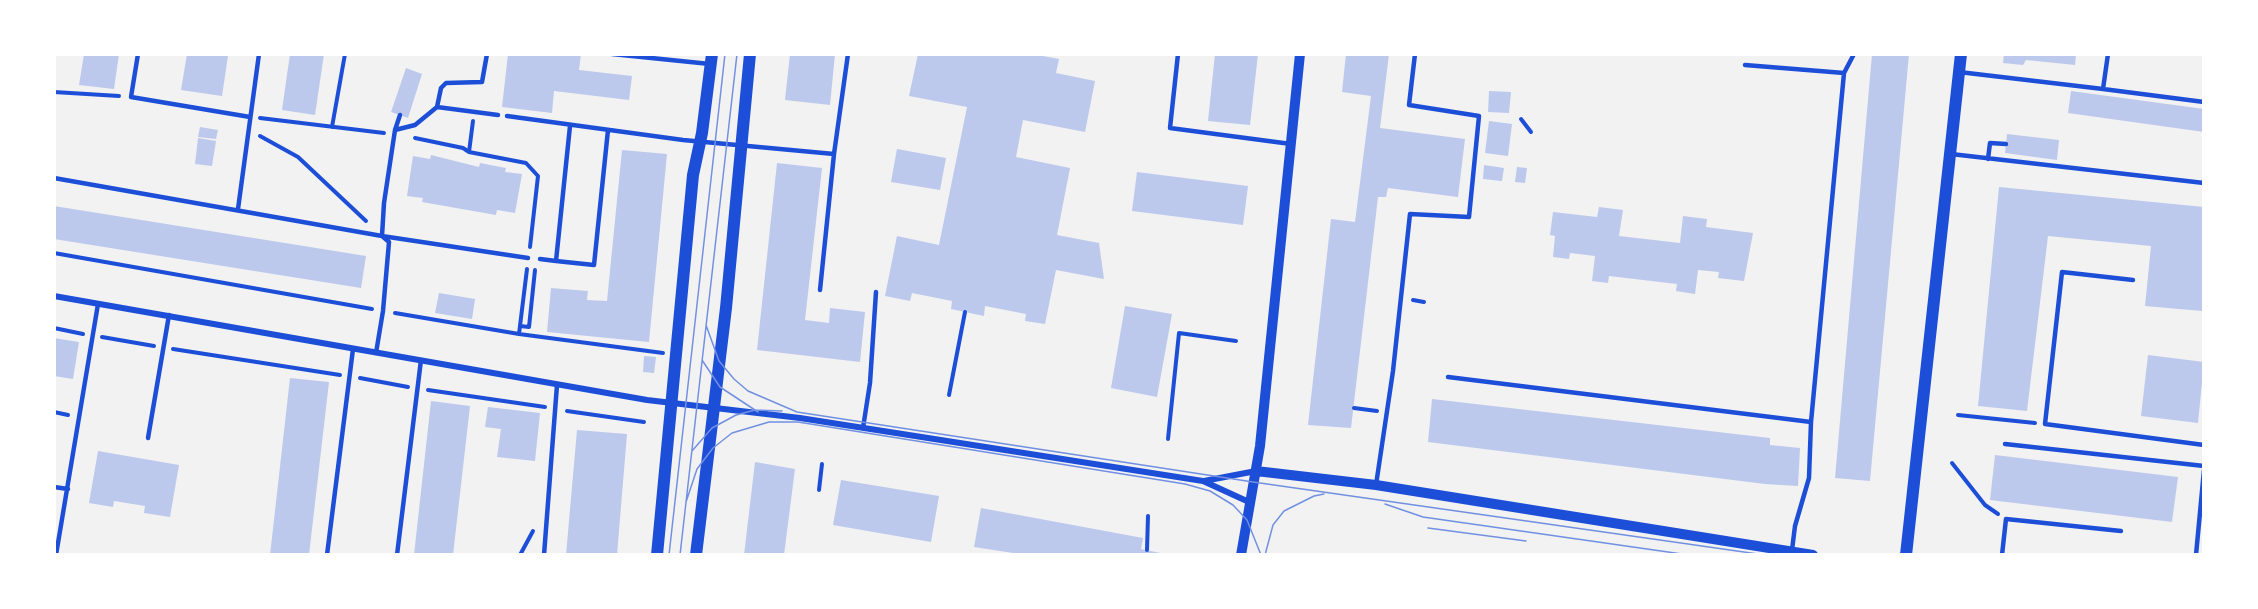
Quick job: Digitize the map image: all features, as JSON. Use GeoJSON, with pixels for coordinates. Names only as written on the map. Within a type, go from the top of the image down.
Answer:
{"type":"FeatureCollection","features":[{"type":"Feature","properties":{"kind":"main road"},"geometry":{"type":"LineString","coordinates":[[696,555],[726,308],[750,54]]}},
{"type":"Feature","properties":{"kind":"main road"},"geometry":{"type":"LineString","coordinates":[[1906,555],[1961,54]]}},
{"type":"Feature","properties":{"kind":"main road"},"geometry":{"type":"LineString","coordinates":[[657,555],[693,175],[700,142],[711,59]]}},
{"type":"Feature","properties":{"kind":"street"},"geometry":{"type":"LineString","coordinates":[[1241,555],[1256,471],[1300,54]]}},
{"type":"Feature","properties":{"kind":"street"},"geometry":{"type":"LineString","coordinates":[[54,296],[557,385],[672,403],[863,428],[1203,481],[1249,502]]}},
{"type":"Feature","properties":{"kind":"street"},"geometry":{"type":"LineString","coordinates":[[1203,481],[1256,471],[1376,485],[1814,555]]}},
{"type":"Feature","properties":{"kind":"lane"},"geometry":{"type":"LineString","coordinates":[[138,54],[131,97],[250,117]]}},
{"type":"Feature","properties":{"kind":"lane"},"geometry":{"type":"LineString","coordinates":[[238,209],[259,54]]}},
{"type":"Feature","properties":{"kind":"lane"},"geometry":{"type":"LineString","coordinates":[[394,132],[415,125],[437,107],[441,88],[446,82],[482,82],[486,54]]}},
{"type":"Feature","properties":{"kind":"lane"},"geometry":{"type":"LineString","coordinates":[[612,54],[711,59]]}},
{"type":"Feature","properties":{"kind":"lane"},"geometry":{"type":"LineString","coordinates":[[820,290],[834,154],[848,54]]}},
{"type":"Feature","properties":{"kind":"lane"},"geometry":{"type":"LineString","coordinates":[[1178,54],[1170,128],[1291,144]]}},
{"type":"Feature","properties":{"kind":"lane"},"geometry":{"type":"LineString","coordinates":[[1376,485],[1387,412],[1410,214],[1469,217],[1479,116],[1409,105],[1415,54]]}},
{"type":"Feature","properties":{"kind":"lane"},"geometry":{"type":"LineString","coordinates":[[1792,550],[1795,526],[1809,478],[1811,422],[1844,73],[1854,54]]}},
{"type":"Feature","properties":{"kind":"lane"},"geometry":{"type":"LineString","coordinates":[[2103,89],[2108,54]]}},
{"type":"Feature","properties":{"kind":"lane"},"geometry":{"type":"LineString","coordinates":[[1745,64],[1844,73]]}},
{"type":"Feature","properties":{"kind":"lane"},"geometry":{"type":"LineString","coordinates":[[1959,72],[2204,102]]}},
{"type":"Feature","properties":{"kind":"lane"},"geometry":{"type":"LineString","coordinates":[[437,107],[498,115]]}},
{"type":"Feature","properties":{"kind":"lane"},"geometry":{"type":"LineString","coordinates":[[382,236],[394,132],[399,115]]}},
{"type":"Feature","properties":{"kind":"lane"},"geometry":{"type":"LineString","coordinates":[[507,116],[700,142],[834,154]]}},
{"type":"Feature","properties":{"kind":"lane"},"geometry":{"type":"LineString","coordinates":[[556,261],[570,126]]}},
{"type":"Feature","properties":{"kind":"lane"},"geometry":{"type":"LineString","coordinates":[[540,259],[594,265],[608,130]]}},
{"type":"Feature","properties":{"kind":"lane"},"geometry":{"type":"LineString","coordinates":[[1988,159],[1990,143],[2006,144]]}},
{"type":"Feature","properties":{"kind":"lane"},"geometry":{"type":"LineString","coordinates":[[1951,154],[2204,183]]}},
{"type":"Feature","properties":{"kind":"lane"},"geometry":{"type":"LineString","coordinates":[[54,178],[382,236],[528,258]]}},
{"type":"Feature","properties":{"kind":"lane"},"geometry":{"type":"LineString","coordinates":[[376,353],[383,311],[389,242],[382,236]]}},
{"type":"Feature","properties":{"kind":"lane"},"geometry":{"type":"LineString","coordinates":[[2133,280],[2062,272],[2045,424],[2204,445]]}},
{"type":"Feature","properties":{"kind":"lane"},"geometry":{"type":"LineString","coordinates":[[863,428],[870,383],[876,292]]}},
{"type":"Feature","properties":{"kind":"lane"},"geometry":{"type":"LineString","coordinates":[[56,555],[98,304]]}},
{"type":"Feature","properties":{"kind":"lane"},"geometry":{"type":"LineString","coordinates":[[148,438],[170,315]]}},
{"type":"Feature","properties":{"kind":"lane"},"geometry":{"type":"LineString","coordinates":[[327,555],[353,349]]}},
{"type":"Feature","properties":{"kind":"lane"},"geometry":{"type":"LineString","coordinates":[[397,555],[421,360]]}},
{"type":"Feature","properties":{"kind":"lane"},"geometry":{"type":"LineString","coordinates":[[1448,377],[1811,422]]}},
{"type":"Feature","properties":{"kind":"lane"},"geometry":{"type":"LineString","coordinates":[[544,555],[557,385]]}},
{"type":"Feature","properties":{"kind":"lane"},"geometry":{"type":"LineString","coordinates":[[2005,444],[2204,468],[2196,555]]}},
{"type":"Feature","properties":{"kind":"lane"},"geometry":{"type":"LineString","coordinates":[[54,487],[68,489]]}},
{"type":"Feature","properties":{"kind":"lane"},"geometry":{"type":"LineString","coordinates":[[2002,555],[2006,519],[2121,531]]}},
{"type":"Feature","properties":{"kind":"path"},"geometry":{"type":"LineString","coordinates":[[332,127],[345,54]]}},
{"type":"Feature","properties":{"kind":"path"},"geometry":{"type":"LineString","coordinates":[[54,93],[131,97]]}},
{"type":"Feature","properties":{"kind":"path"},"geometry":{"type":"LineString","coordinates":[[469,152],[474,112]]}},
{"type":"Feature","properties":{"kind":"path"},"geometry":{"type":"LineString","coordinates":[[250,117],[394,132],[463,148],[469,152],[526,163],[538,176],[519,334]]}},
{"type":"Feature","properties":{"kind":"path"},"geometry":{"type":"LineString","coordinates":[[1521,119],[1531,132]]}},
{"type":"Feature","properties":{"kind":"path"},"geometry":{"type":"LineString","coordinates":[[249,129],[298,157],[382,236]]}},
{"type":"Feature","properties":{"kind":"path"},"geometry":{"type":"LineString","coordinates":[[54,253],[519,334],[664,353]]}},
{"type":"Feature","properties":{"kind":"path"},"geometry":{"type":"LineString","coordinates":[[520,326],[529,327],[536,262],[540,259]]}},
{"type":"Feature","properties":{"kind":"path"},"geometry":{"type":"LineString","coordinates":[[949,395],[966,312]]}},
{"type":"Feature","properties":{"kind":"path"},"geometry":{"type":"LineString","coordinates":[[54,328],[418,388],[644,422]]}},
{"type":"Feature","properties":{"kind":"path"},"geometry":{"type":"LineString","coordinates":[[1168,439],[1179,333],[1236,341]]}},
{"type":"Feature","properties":{"kind":"path"},"geometry":{"type":"LineString","coordinates":[[1354,408],[1387,412]]}},
{"type":"Feature","properties":{"kind":"path"},"geometry":{"type":"LineString","coordinates":[[1958,415],[2045,424]]}},
{"type":"Feature","properties":{"kind":"path"},"geometry":{"type":"LineString","coordinates":[[819,490],[822,464]]}},
{"type":"Feature","properties":{"kind":"path"},"geometry":{"type":"LineString","coordinates":[[1952,464],[1985,505],[2006,519]]}},
{"type":"Feature","properties":{"kind":"path"},"geometry":{"type":"LineString","coordinates":[[1147,550],[1148,516]]}},
{"type":"Feature","properties":{"kind":"building"},"geometry":{"type":"Polygon","coordinates":[[[84,54],[119,54],[114,89],[79,85],[84,54]]]}},
{"type":"Feature","properties":{"kind":"building"},"geometry":{"type":"Polygon","coordinates":[[[187,54],[228,56],[222,96],[181,90],[187,54]]]}},
{"type":"Feature","properties":{"kind":"building"},"geometry":{"type":"Polygon","coordinates":[[[290,54],[324,54],[315,115],[282,110],[290,54]]]}},
{"type":"Feature","properties":{"kind":"building"},"geometry":{"type":"Polygon","coordinates":[[[508,54],[581,54],[579,70],[632,76],[629,100],[554,91],[552,113],[502,107],[508,54]]]}},
{"type":"Feature","properties":{"kind":"building"},"geometry":{"type":"Polygon","coordinates":[[[790,54],[835,54],[830,105],[785,100],[790,54]]]}},
{"type":"Feature","properties":{"kind":"building"},"geometry":{"type":"Polygon","coordinates":[[[918,54],[1032,54],[1059,59],[1056,73],[1095,81],[1085,132],[1023,120],[1016,157],[1070,168],[1057,235],[1099,243],[1104,279],[1056,270],[1045,324],[1025,321],[1026,314],[985,306],[984,316],[951,309],[952,301],[912,293],[910,301],[885,296],[897,236],[939,245],[967,107],[909,96],[918,54]]]}},
{"type":"Feature","properties":{"kind":"building"},"geometry":{"type":"Polygon","coordinates":[[[1215,54],[1258,54],[1250,125],[1208,121],[1215,54]]]}},
{"type":"Feature","properties":{"kind":"building"},"geometry":{"type":"Polygon","coordinates":[[[1346,54],[1389,54],[1380,128],[1465,139],[1458,197],[1388,188],[1386,197],[1378,197],[1351,428],[1308,425],[1331,219],[1355,222],[1371,96],[1342,92],[1346,54]]]}},
{"type":"Feature","properties":{"kind":"building"},"geometry":{"type":"Polygon","coordinates":[[[1872,54],[1909,54],[1870,481],[1835,478],[1872,54]]]}},
{"type":"Feature","properties":{"kind":"building"},"geometry":{"type":"Polygon","coordinates":[[[2004,54],[2076,54],[2075,65],[2026,60],[2023,65],[2003,63],[2004,54]]]}},
{"type":"Feature","properties":{"kind":"building"},"geometry":{"type":"Polygon","coordinates":[[[406,68],[422,74],[408,118],[391,112],[406,68]]]}},
{"type":"Feature","properties":{"kind":"building"},"geometry":{"type":"Polygon","coordinates":[[[1489,91],[1511,92],[1509,113],[1488,112],[1489,91]]]}},
{"type":"Feature","properties":{"kind":"building"},"geometry":{"type":"Polygon","coordinates":[[[2071,91],[2204,109],[2204,132],[2068,113],[2071,91]]]}},
{"type":"Feature","properties":{"kind":"building"},"geometry":{"type":"Polygon","coordinates":[[[1489,121],[1512,124],[1508,156],[1485,153],[1489,121]]]}},
{"type":"Feature","properties":{"kind":"building"},"geometry":{"type":"Polygon","coordinates":[[[200,127],[218,130],[216,139],[198,137],[200,127]]]}},
{"type":"Feature","properties":{"kind":"building"},"geometry":{"type":"Polygon","coordinates":[[[2007,134],[2059,140],[2057,160],[2005,153],[2007,134]]]}},
{"type":"Feature","properties":{"kind":"building"},"geometry":{"type":"Polygon","coordinates":[[[198,138],[216,141],[212,166],[195,164],[198,138]]]}},
{"type":"Feature","properties":{"kind":"building"},"geometry":{"type":"Polygon","coordinates":[[[897,149],[946,158],[940,190],[891,182],[897,149]]]}},
{"type":"Feature","properties":{"kind":"building"},"geometry":{"type":"Polygon","coordinates":[[[622,150],[667,154],[649,342],[547,332],[551,288],[588,291],[587,300],[607,301],[622,150]]]}},
{"type":"Feature","properties":{"kind":"building"},"geometry":{"type":"Polygon","coordinates":[[[431,155],[479,167],[480,163],[506,168],[505,172],[522,174],[515,213],[497,210],[496,215],[422,202],[423,198],[407,196],[413,156],[430,159],[431,155]]]}},
{"type":"Feature","properties":{"kind":"building"},"geometry":{"type":"Polygon","coordinates":[[[777,163],[822,168],[805,320],[829,323],[830,308],[865,312],[860,362],[757,350],[777,163]]]}},
{"type":"Feature","properties":{"kind":"building"},"geometry":{"type":"Polygon","coordinates":[[[1484,165],[1504,168],[1502,181],[1483,179],[1484,165]]]}},
{"type":"Feature","properties":{"kind":"building"},"geometry":{"type":"Polygon","coordinates":[[[1517,167],[1527,168],[1525,183],[1515,182],[1517,167]]]}},
{"type":"Feature","properties":{"kind":"building"},"geometry":{"type":"Polygon","coordinates":[[[1137,172],[1248,186],[1243,225],[1132,211],[1137,172]]]}},
{"type":"Feature","properties":{"kind":"building"},"geometry":{"type":"Polygon","coordinates":[[[1999,187],[2204,207],[2202,311],[2145,306],[2151,246],[2048,236],[2027,411],[1978,406],[1999,187]]]}},
{"type":"Feature","properties":{"kind":"building"},"geometry":{"type":"Polygon","coordinates":[[[54,206],[366,256],[361,288],[54,239],[54,206]]]}},
{"type":"Feature","properties":{"kind":"building"},"geometry":{"type":"Polygon","coordinates":[[[1599,207],[1623,210],[1619,236],[1680,243],[1683,216],[1707,219],[1706,227],[1753,233],[1744,281],[1718,278],[1719,272],[1698,270],[1695,294],[1676,291],[1677,284],[1609,276],[1608,283],[1592,281],[1595,256],[1570,253],[1569,259],[1553,257],[1555,236],[1550,235],[1553,212],[1597,217],[1599,207]]]}},
{"type":"Feature","properties":{"kind":"building"},"geometry":{"type":"Polygon","coordinates":[[[439,293],[475,299],[472,319],[435,313],[439,293]]]}},
{"type":"Feature","properties":{"kind":"building"},"geometry":{"type":"Polygon","coordinates":[[[1125,306],[1172,314],[1157,397],[1111,388],[1125,306]]]}},
{"type":"Feature","properties":{"kind":"building"},"geometry":{"type":"Polygon","coordinates":[[[54,338],[79,342],[73,379],[54,376],[54,338]]]}},
{"type":"Feature","properties":{"kind":"building"},"geometry":{"type":"Polygon","coordinates":[[[2148,355],[2204,362],[2198,423],[2141,416],[2148,355]]]}},
{"type":"Feature","properties":{"kind":"building"},"geometry":{"type":"Polygon","coordinates":[[[644,356],[656,357],[654,373],[643,372],[644,356]]]}},
{"type":"Feature","properties":{"kind":"building"},"geometry":{"type":"Polygon","coordinates":[[[290,378],[329,382],[309,555],[270,555],[290,378]]]}},
{"type":"Feature","properties":{"kind":"building"},"geometry":{"type":"Polygon","coordinates":[[[1432,399],[1770,438],[1770,445],[1800,448],[1798,486],[1765,484],[1428,442],[1432,399]]]}},
{"type":"Feature","properties":{"kind":"building"},"geometry":{"type":"Polygon","coordinates":[[[431,401],[470,406],[453,555],[414,555],[431,401]]]}},
{"type":"Feature","properties":{"kind":"building"},"geometry":{"type":"Polygon","coordinates":[[[488,407],[540,413],[535,461],[497,457],[501,429],[485,427],[488,407]]]}},
{"type":"Feature","properties":{"kind":"building"},"geometry":{"type":"Polygon","coordinates":[[[577,430],[627,434],[617,555],[566,555],[577,430]]]}},
{"type":"Feature","properties":{"kind":"building"},"geometry":{"type":"Polygon","coordinates":[[[98,451],[179,465],[170,517],[144,513],[145,506],[114,501],[113,507],[89,503],[98,451]]]}},
{"type":"Feature","properties":{"kind":"building"},"geometry":{"type":"Polygon","coordinates":[[[1995,455],[2178,477],[2172,522],[1990,500],[1995,455]]]}},
{"type":"Feature","properties":{"kind":"building"},"geometry":{"type":"Polygon","coordinates":[[[755,462],[795,469],[784,555],[744,555],[755,462]]]}},
{"type":"Feature","properties":{"kind":"building"},"geometry":{"type":"Polygon","coordinates":[[[841,480],[939,496],[931,542],[833,525],[841,480]]]}},
{"type":"Feature","properties":{"kind":"building"},"geometry":{"type":"Polygon","coordinates":[[[981,508],[1143,538],[1141,549],[1170,555],[1026,555],[974,547],[981,508]]]}},
{"type":"Feature","properties":{"kind":"tram line"},"geometry":{"type":"LineString","coordinates":[[669,555],[725,54]]}},
{"type":"Feature","properties":{"kind":"tram line"},"geometry":{"type":"LineString","coordinates":[[680,555],[737,54]]}},
{"type":"Feature","properties":{"kind":"tram line"},"geometry":{"type":"LineString","coordinates":[[706,325],[719,361],[734,379],[748,391],[797,412],[1253,482],[1765,555]]}},
{"type":"Feature","properties":{"kind":"tram line"},"geometry":{"type":"LineString","coordinates":[[702,360],[720,387],[758,412]]}},
{"type":"Feature","properties":{"kind":"tram line"},"geometry":{"type":"LineString","coordinates":[[692,451],[712,428],[736,415],[755,410],[782,411]]}},
{"type":"Feature","properties":{"kind":"tram line"},"geometry":{"type":"LineString","coordinates":[[686,502],[697,469],[713,448],[732,433],[769,422],[798,422],[1185,484],[1210,491],[1233,505],[1247,520],[1261,555]]}},
{"type":"Feature","properties":{"kind":"tram line"},"geometry":{"type":"LineString","coordinates":[[1265,555],[1273,525],[1284,511],[1314,496],[1324,494]]}},
{"type":"Feature","properties":{"kind":"tram line"},"geometry":{"type":"LineString","coordinates":[[1385,504],[1423,517],[1689,555]]}},
{"type":"Feature","properties":{"kind":"tram line"},"geometry":{"type":"LineString","coordinates":[[1428,528],[1526,541]]}}]}
